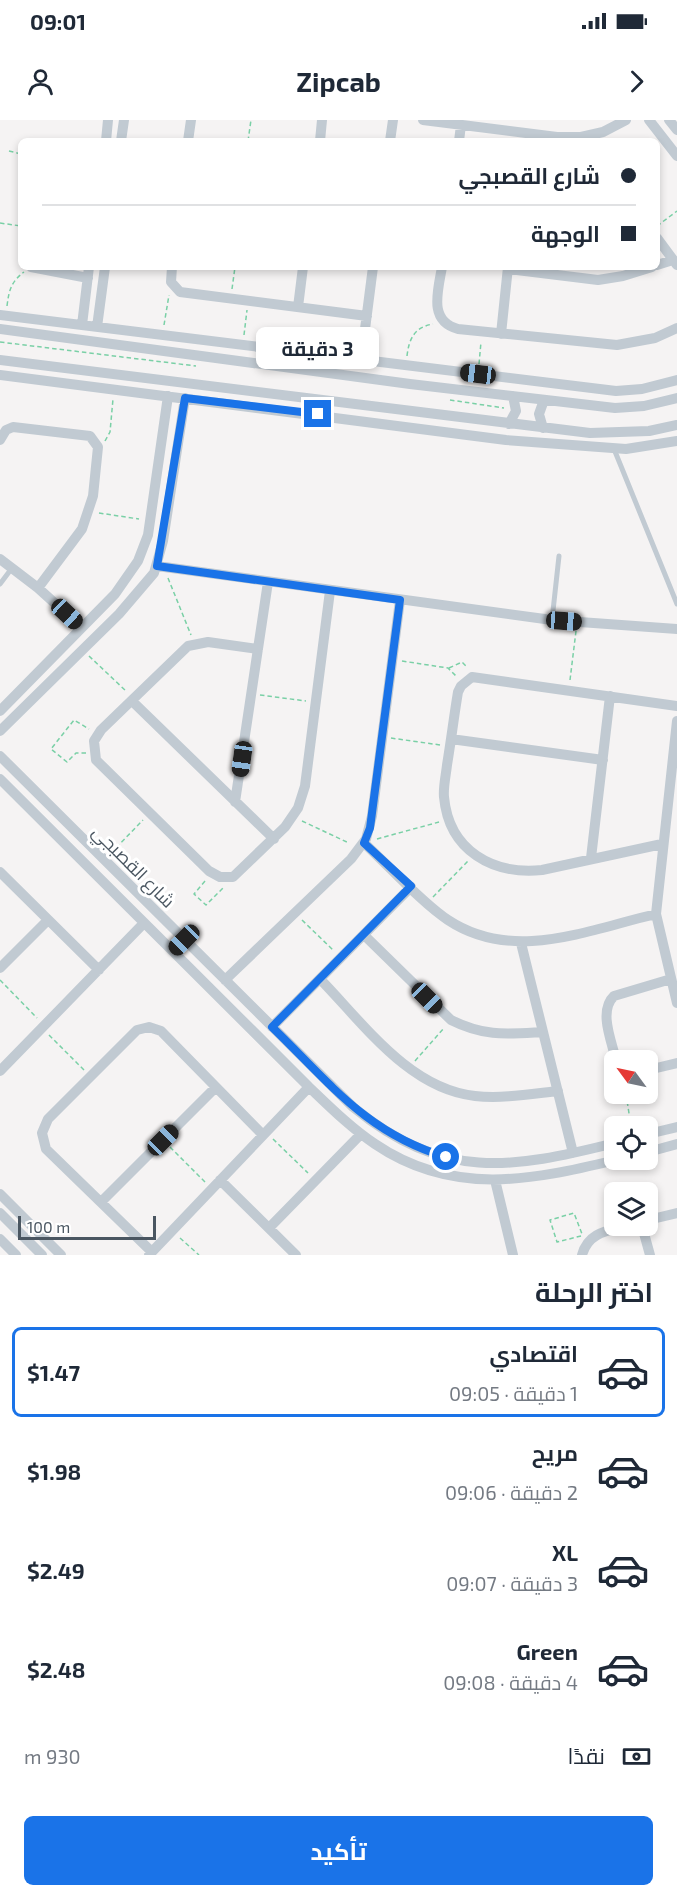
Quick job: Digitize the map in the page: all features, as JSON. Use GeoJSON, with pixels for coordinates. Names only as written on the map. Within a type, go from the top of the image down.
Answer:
{"type":"FeatureCollection","features":[{"type":"Feature","properties":{"kind":"street"},"geometry":{"type":"LineString","coordinates":[[106,138],[108,120]]}},
{"type":"Feature","properties":{"kind":"street"},"geometry":{"type":"LineString","coordinates":[[121,138],[124,120]]}},
{"type":"Feature","properties":{"kind":"street"},"geometry":{"type":"LineString","coordinates":[[188,138],[191,120]]}},
{"type":"Feature","properties":{"kind":"street"},"geometry":{"type":"LineString","coordinates":[[320,138],[322,120]]}},
{"type":"Feature","properties":{"kind":"street"},"geometry":{"type":"LineString","coordinates":[[390,138],[393,120]]}},
{"type":"Feature","properties":{"kind":"street"},"geometry":{"type":"LineString","coordinates":[[423,120],[570,138]]}},
{"type":"Feature","properties":{"kind":"street"},"geometry":{"type":"LineString","coordinates":[[585,138],[626,120]]}},
{"type":"Feature","properties":{"kind":"street"},"geometry":{"type":"LineString","coordinates":[[649,120],[677,156]]}},
{"type":"Feature","properties":{"kind":"street"},"geometry":{"type":"LineString","coordinates":[[669,120],[677,130]]}},
{"type":"Feature","properties":{"kind":"street"},"geometry":{"type":"LineString","coordinates":[[459,138],[461,125]]}},
{"type":"Feature","properties":{"kind":"street"},"geometry":{"type":"LineString","coordinates":[[660,242],[675,262],[660,264]]}},
{"type":"Feature","properties":{"kind":"street"},"geometry":{"type":"LineString","coordinates":[[55,270],[89,273],[82,325]]}},
{"type":"Feature","properties":{"kind":"street"},"geometry":{"type":"LineString","coordinates":[[97,327],[105,270]]}},
{"type":"Feature","properties":{"kind":"street"},"geometry":{"type":"LineString","coordinates":[[172,270],[172,286],[180,292],[367,316]]}},
{"type":"Feature","properties":{"kind":"street"},"geometry":{"type":"LineString","coordinates":[[298,307],[303,270]]}},
{"type":"Feature","properties":{"kind":"street"},"geometry":{"type":"LineString","coordinates":[[361,360],[373,270]]}},
{"type":"Feature","properties":{"kind":"street"},"geometry":{"type":"LineString","coordinates":[[442,270],[436,308],[444,323],[458,329],[617,345],[655,338],[677,328]]}},
{"type":"Feature","properties":{"kind":"street"},"geometry":{"type":"LineString","coordinates":[[501,334],[508,270]]}},
{"type":"Feature","properties":{"kind":"street"},"geometry":{"type":"LineString","coordinates":[[523,270],[598,280],[642,270]]}},
{"type":"Feature","properties":{"kind":"street"},"geometry":{"type":"LineString","coordinates":[[85,300],[100,302]]}},
{"type":"Feature","properties":{"kind":"street"},"geometry":{"type":"LineString","coordinates":[[3,315],[616,391],[642,389],[677,380]]}},
{"type":"Feature","properties":{"kind":"street"},"geometry":{"type":"LineString","coordinates":[[45,335],[46,321]]}},
{"type":"Feature","properties":{"kind":"street"},"geometry":{"type":"LineString","coordinates":[[0,329],[290,366],[410,384],[615,408],[644,406],[677,398]]}},
{"type":"Feature","properties":{"kind":"street"},"geometry":{"type":"LineString","coordinates":[[290,366],[292,351]]}},
{"type":"Feature","properties":{"kind":"street"},"geometry":{"type":"LineString","coordinates":[[0,360],[362,404],[507,419],[543,428],[623,433],[677,425]]}},
{"type":"Feature","properties":{"kind":"street"},"geometry":{"type":"LineString","coordinates":[[408,366],[410,384]]}},
{"type":"Feature","properties":{"kind":"street"},"geometry":{"type":"LineString","coordinates":[[87,386],[88,369]]}},
{"type":"Feature","properties":{"kind":"street"},"geometry":{"type":"LineString","coordinates":[[0,375],[506,440],[614,449],[677,441]]}},
{"type":"Feature","properties":{"kind":"street"},"geometry":{"type":"LineString","coordinates":[[0,711],[115,594],[131,573],[144,548],[150,521],[168,396]]}},
{"type":"Feature","properties":{"kind":"street"},"geometry":{"type":"LineString","coordinates":[[507,419],[516,411],[513,396]]}},
{"type":"Feature","properties":{"kind":"street"},"geometry":{"type":"LineString","coordinates":[[0,731],[118,614],[161,567],[185,398]]}},
{"type":"Feature","properties":{"kind":"street"},"geometry":{"type":"LineString","coordinates":[[543,428],[539,414],[544,400]]}},
{"type":"Feature","properties":{"kind":"street"},"geometry":{"type":"LineString","coordinates":[[362,404],[362,420]]}},
{"type":"Feature","properties":{"kind":"street"},"geometry":{"type":"LineString","coordinates":[[164,424],[181,426]]}},
{"type":"Feature","properties":{"kind":"street"},"geometry":{"type":"LineString","coordinates":[[0,440],[6,430],[13,427],[90,436],[98,447],[89,511],[73,543],[38,588]]}},
{"type":"Feature","properties":{"kind":"street"},"geometry":{"type":"LineString","coordinates":[[623,433],[626,449]]}},
{"type":"Feature","properties":{"kind":"street"},"geometry":{"type":"LineString","coordinates":[[0,559],[38,588],[81,627]]}},
{"type":"Feature","properties":{"kind":"street"},"geometry":{"type":"LineString","coordinates":[[161,567],[552,620],[677,629]]}},
{"type":"Feature","properties":{"kind":"street"},"geometry":{"type":"LineString","coordinates":[[235,801],[268,582]]}},
{"type":"Feature","properties":{"kind":"street"},"geometry":{"type":"LineString","coordinates":[[258,649],[208,642],[195,644],[180,652],[97,735],[94,754],[96,760],[212,873],[220,878],[233,877],[274,839],[292,816],[305,786],[330,591]]}},
{"type":"Feature","properties":{"kind":"street"},"geometry":{"type":"LineString","coordinates":[[225,980],[362,846],[370,828],[400,600]]}},
{"type":"Feature","properties":{"kind":"street"},"geometry":{"type":"LineString","coordinates":[[662,844],[542,870],[522,872],[502,869],[475,854],[455,834],[448,819],[443,796],[458,692],[461,686],[474,677],[677,706]]}},
{"type":"Feature","properties":{"kind":"street"},"geometry":{"type":"LineString","coordinates":[[31,681],[46,686]]}},
{"type":"Feature","properties":{"kind":"street"},"geometry":{"type":"LineString","coordinates":[[591,858],[610,696]]}},
{"type":"Feature","properties":{"kind":"street"},"geometry":{"type":"LineString","coordinates":[[133,700],[274,839]]}},
{"type":"Feature","properties":{"kind":"street"},"geometry":{"type":"LineString","coordinates":[[677,721],[673,802],[662,844],[656,914],[677,1003]]}},
{"type":"Feature","properties":{"kind":"street"},"geometry":{"type":"LineString","coordinates":[[450,743],[603,760]]}},
{"type":"Feature","properties":{"kind":"street","name":"شارع القصبجي"},"geometry":{"type":"LineString","coordinates":[[0,756],[369,1121],[425,1151],[488,1164],[530,1162],[604,1146]]}},
{"type":"Feature","properties":{"kind":"street"},"geometry":{"type":"LineString","coordinates":[[0,774],[8,765]]}},
{"type":"Feature","properties":{"kind":"street","name":"شارع القصبجي"},"geometry":{"type":"LineString","coordinates":[[0,779],[309,1087],[377,1146],[418,1165],[462,1178],[531,1179],[604,1163]]}},
{"type":"Feature","properties":{"kind":"street"},"geometry":{"type":"LineString","coordinates":[[362,846],[411,886],[446,919],[466,931],[488,939],[533,943],[656,914]]}},
{"type":"Feature","properties":{"kind":"street"},"geometry":{"type":"LineString","coordinates":[[0,872],[99,970]]}},
{"type":"Feature","properties":{"kind":"street"},"geometry":{"type":"LineString","coordinates":[[272,1027],[411,886]]}},
{"type":"Feature","properties":{"kind":"street"},"geometry":{"type":"LineString","coordinates":[[0,968],[48,920]]}},
{"type":"Feature","properties":{"kind":"street"},"geometry":{"type":"LineString","coordinates":[[0,1071],[144,923]]}},
{"type":"Feature","properties":{"kind":"street"},"geometry":{"type":"LineString","coordinates":[[364,935],[451,1020],[480,1032],[495,1035],[543,1032]]}},
{"type":"Feature","properties":{"kind":"street"},"geometry":{"type":"LineString","coordinates":[[172,951],[184,940]]}},
{"type":"Feature","properties":{"kind":"street"},"geometry":{"type":"LineString","coordinates":[[522,943],[573,1153]]}},
{"type":"Feature","properties":{"kind":"street"},"geometry":{"type":"LineString","coordinates":[[320,979],[409,1068],[451,1091],[474,1096],[497,1097],[558,1091]]}},
{"type":"Feature","properties":{"kind":"street"},"geometry":{"type":"LineString","coordinates":[[614,1050],[606,1011],[610,1000],[614,996],[671,979]]}},
{"type":"Feature","properties":{"kind":"street"},"geometry":{"type":"LineString","coordinates":[[265,1134],[161,1031],[149,1027],[138,1030],[48,1119],[44,1126],[42,1141],[46,1149],[151,1253],[265,1134],[309,1087]]}},
{"type":"Feature","properties":{"kind":"street"},"geometry":{"type":"LineString","coordinates":[[658,1068],[677,1064]]}},
{"type":"Feature","properties":{"kind":"street"},"geometry":{"type":"LineString","coordinates":[[101,1202],[216,1087]]}},
{"type":"Feature","properties":{"kind":"street"},"geometry":{"type":"LineString","coordinates":[[658,1132],[677,1127]]}},
{"type":"Feature","properties":{"kind":"street"},"geometry":{"type":"LineString","coordinates":[[269,1228],[361,1134]]}},
{"type":"Feature","properties":{"kind":"street"},"geometry":{"type":"LineString","coordinates":[[658,1149],[677,1144]]}},
{"type":"Feature","properties":{"kind":"street"},"geometry":{"type":"LineString","coordinates":[[220,1180],[296,1255]]}},
{"type":"Feature","properties":{"kind":"street"},"geometry":{"type":"LineString","coordinates":[[495,1180],[513,1255]]}},
{"type":"Feature","properties":{"kind":"street"},"geometry":{"type":"LineString","coordinates":[[0,1194],[61,1255]]}},
{"type":"Feature","properties":{"kind":"street"},"geometry":{"type":"LineString","coordinates":[[0,1213],[42,1255]]}},
{"type":"Feature","properties":{"kind":"street"},"geometry":{"type":"LineString","coordinates":[[658,1218],[677,1213]]}},
{"type":"Feature","properties":{"kind":"street"},"geometry":{"type":"LineString","coordinates":[[11,1224],[21,1215]]}},
{"type":"Feature","properties":{"kind":"street"},"geometry":{"type":"LineString","coordinates":[[582,1255],[585,1245],[598,1233],[604,1232]]}},
{"type":"Feature","properties":{"kind":"street"},"geometry":{"type":"LineString","coordinates":[[645,1236],[650,1255]]}},
{"type":"Feature","properties":{"kind":"street"},"geometry":{"type":"LineString","coordinates":[[0,1239],[16,1255]]}},
{"type":"Feature","properties":{"kind":"lane"},"geometry":{"type":"LineString","coordinates":[[614,449],[677,604]]}},
{"type":"Feature","properties":{"kind":"lane"},"geometry":{"type":"LineString","coordinates":[[552,620],[559,556]]}},
{"type":"Feature","properties":{"kind":"lane"},"geometry":{"type":"LineString","coordinates":[[0,584],[12,568]]}},
{"type":"Feature","properties":{"kind":"path"},"geometry":{"type":"LineString","coordinates":[[248,138],[251,120]]}},
{"type":"Feature","properties":{"kind":"path"},"geometry":{"type":"LineString","coordinates":[[9,151],[18,153]]}},
{"type":"Feature","properties":{"kind":"path"},"geometry":{"type":"LineString","coordinates":[[660,224],[677,211]]}},
{"type":"Feature","properties":{"kind":"path"},"geometry":{"type":"LineString","coordinates":[[0,223],[18,226]]}},
{"type":"Feature","properties":{"kind":"path"},"geometry":{"type":"LineString","coordinates":[[3,315],[14,279],[29,270]]}},
{"type":"Feature","properties":{"kind":"path"},"geometry":{"type":"LineString","coordinates":[[231,298],[235,270]]}},
{"type":"Feature","properties":{"kind":"path"},"geometry":{"type":"LineString","coordinates":[[162,335],[167,300],[172,286]]}},
{"type":"Feature","properties":{"kind":"path"},"geometry":{"type":"LineString","coordinates":[[243,345],[248,301]]}},
{"type":"Feature","properties":{"kind":"path"},"geometry":{"type":"LineString","coordinates":[[408,366],[409,342],[414,333],[423,326],[444,323]]}},
{"type":"Feature","properties":{"kind":"path"},"geometry":{"type":"LineString","coordinates":[[478,374],[482,332]]}},
{"type":"Feature","properties":{"kind":"path"},"geometry":{"type":"LineString","coordinates":[[88,353],[89,341]]}},
{"type":"Feature","properties":{"kind":"path"},"geometry":{"type":"LineString","coordinates":[[0,342],[199,366]]}},
{"type":"Feature","properties":{"kind":"path"},"geometry":{"type":"LineString","coordinates":[[188,365],[189,353]]}},
{"type":"Feature","properties":{"kind":"path"},"geometry":{"type":"LineString","coordinates":[[98,447],[110,432],[114,389]]}},
{"type":"Feature","properties":{"kind":"path"},"geometry":{"type":"LineString","coordinates":[[448,399],[503,407],[507,419]]}},
{"type":"Feature","properties":{"kind":"path"},"geometry":{"type":"LineString","coordinates":[[89,511],[150,521]]}},
{"type":"Feature","properties":{"kind":"path"},"geometry":{"type":"LineString","coordinates":[[161,567],[195,644]]}},
{"type":"Feature","properties":{"kind":"path"},"geometry":{"type":"LineString","coordinates":[[568,690],[577,621]]}},
{"type":"Feature","properties":{"kind":"path"},"geometry":{"type":"LineString","coordinates":[[82,649],[133,700]]}},
{"type":"Feature","properties":{"kind":"path"},"geometry":{"type":"LineString","coordinates":[[392,659],[448,668],[464,662],[474,677]]}},
{"type":"Feature","properties":{"kind":"path"},"geometry":{"type":"LineString","coordinates":[[448,668],[461,686]]}},
{"type":"Feature","properties":{"kind":"path"},"geometry":{"type":"LineString","coordinates":[[251,694],[316,703]]}},
{"type":"Feature","properties":{"kind":"path"},"geometry":{"type":"LineString","coordinates":[[94,754],[78,753],[67,762],[51,749],[74,720],[97,735]]}},
{"type":"Feature","properties":{"kind":"path"},"geometry":{"type":"LineString","coordinates":[[382,737],[450,743]]}},
{"type":"Feature","properties":{"kind":"path"},"geometry":{"type":"LineString","coordinates":[[104,860],[150,813]]}},
{"type":"Feature","properties":{"kind":"path"},"geometry":{"type":"LineString","coordinates":[[292,816],[362,846],[448,819]]}},
{"type":"Feature","properties":{"kind":"path"},"geometry":{"type":"LineString","coordinates":[[428,902],[475,854]]}},
{"type":"Feature","properties":{"kind":"path"},"geometry":{"type":"LineString","coordinates":[[212,873],[194,894],[206,905],[233,877]]}},
{"type":"Feature","properties":{"kind":"path"},"geometry":{"type":"LineString","coordinates":[[295,913],[341,957]]}},
{"type":"Feature","properties":{"kind":"path"},"geometry":{"type":"LineString","coordinates":[[0,980],[91,1077]]}},
{"type":"Feature","properties":{"kind":"path"},"geometry":{"type":"LineString","coordinates":[[409,1068],[451,1020]]}},
{"type":"Feature","properties":{"kind":"path"},"geometry":{"type":"LineString","coordinates":[[265,1134],[315,1180]]}},
{"type":"Feature","properties":{"kind":"path"},"geometry":{"type":"LineString","coordinates":[[163,1140],[212,1189]]}},
{"type":"Feature","properties":{"kind":"path"},"geometry":{"type":"LineString","coordinates":[[575,1213],[582,1235],[557,1242],[550,1220],[575,1213]]}},
{"type":"Feature","properties":{"kind":"path"},"geometry":{"type":"LineString","coordinates":[[172,1231],[199,1255]]}},
{"type":"Feature","properties":{"kind":"route"},"geometry":{"type":"LineString","coordinates":[[318,414],[185,398],[163,541],[157,566],[400,600],[370,828],[364,843],[411,886],[272,1027],[369,1121],[406,1143],[446,1157]]}}]}
